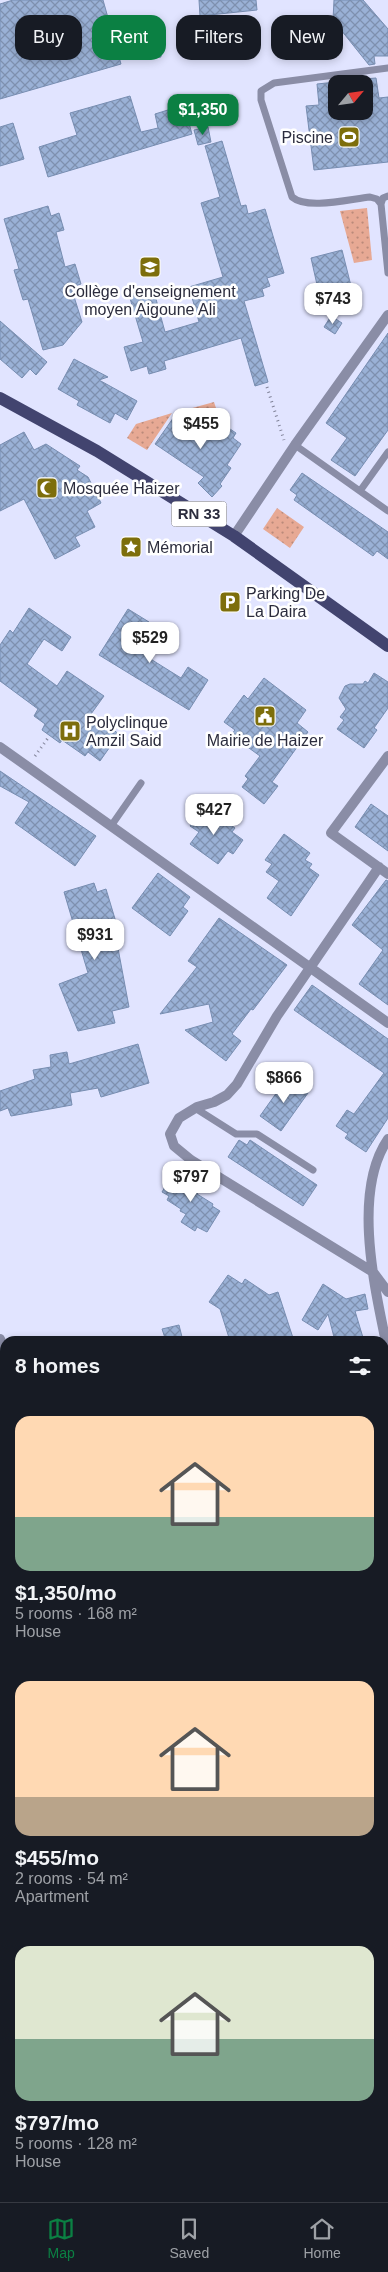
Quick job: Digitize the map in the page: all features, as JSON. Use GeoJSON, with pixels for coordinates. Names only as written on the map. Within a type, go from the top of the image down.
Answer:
{"type":"FeatureCollection","features":[{"type":"Feature","properties":{"kind":"main road","name":"RN 33"},"geometry":{"type":"LineString","coordinates":[[0,398],[97,451],[234,536],[388,646]]}},
{"type":"Feature","properties":{"kind":"street"},"geometry":{"type":"LineString","coordinates":[[234,536],[292,450],[388,315]]}},
{"type":"Feature","properties":{"kind":"street"},"geometry":{"type":"LineString","coordinates":[[0,748],[388,1023]]}},
{"type":"Feature","properties":{"kind":"street"},"geometry":{"type":"LineString","coordinates":[[388,756],[331,832],[388,874]]}},
{"type":"Feature","properties":{"kind":"street"},"geometry":{"type":"LineString","coordinates":[[378,867],[277,1016],[237,1084],[228,1095],[195,1108],[179,1118],[170,1134],[174,1146],[191,1160],[373,1272],[388,1292]]}},
{"type":"Feature","properties":{"kind":"street"},"geometry":{"type":"LineString","coordinates":[[385,1336],[370,1247],[370,1198],[378,1156],[388,1140]]}},
{"type":"Feature","properties":{"kind":"lane"},"geometry":{"type":"LineString","coordinates":[[381,204],[377,199],[370,197],[310,203],[297,202],[292,197],[260,100],[261,91],[274,83],[388,68]]}},
{"type":"Feature","properties":{"kind":"lane"},"geometry":{"type":"LineString","coordinates":[[388,196],[383,198],[381,204],[388,273]]}},
{"type":"Feature","properties":{"kind":"lane"},"geometry":{"type":"LineString","coordinates":[[292,450],[360,491],[388,511]]}},
{"type":"Feature","properties":{"kind":"lane"},"geometry":{"type":"LineString","coordinates":[[360,491],[388,452]]}},
{"type":"Feature","properties":{"kind":"lane"},"geometry":{"type":"LineString","coordinates":[[111,826],[141,783]]}},
{"type":"Feature","properties":{"kind":"lane"},"geometry":{"type":"LineString","coordinates":[[195,1108],[236,1134],[258,1134],[313,1170]]}},
{"type":"Feature","properties":{"kind":"path"},"geometry":{"type":"LineString","coordinates":[[267,387],[292,450]]}},
{"type":"Feature","properties":{"kind":"path"},"geometry":{"type":"LineString","coordinates":[[27,767],[48,738]]}},
{"type":"Feature","properties":{"kind":"shaded area"},"geometry":{"type":"Polygon","coordinates":[[[367,208],[372,260],[354,263],[340,211],[367,208]]]}},
{"type":"Feature","properties":{"kind":"shaded area"},"geometry":{"type":"Polygon","coordinates":[[[214,402],[216,408],[204,423],[196,418],[194,421],[183,414],[185,410],[214,402]]]}},
{"type":"Feature","properties":{"kind":"shaded area"},"geometry":{"type":"Polygon","coordinates":[[[172,413],[147,450],[127,438],[136,424],[172,413]]]}},
{"type":"Feature","properties":{"kind":"shaded area"},"geometry":{"type":"Polygon","coordinates":[[[277,508],[304,527],[290,548],[263,529],[277,508]]]}},
{"type":"Feature","properties":{"kind":"building"},"geometry":{"type":"Polygon","coordinates":[[[13,0],[103,0],[107,15],[92,15],[92,60],[120,60],[121,64],[0,99],[0,4],[13,0]]]}},
{"type":"Feature","properties":{"kind":"building"},"geometry":{"type":"Polygon","coordinates":[[[199,0],[256,0],[257,10],[200,15],[199,0]]]}},
{"type":"Feature","properties":{"kind":"building"},"geometry":{"type":"Polygon","coordinates":[[[334,0],[363,0],[388,29],[388,56],[374,56],[375,64],[369,65],[343,32],[343,15],[333,15],[334,0]]]}},
{"type":"Feature","properties":{"kind":"building","name":"Piscine"},"geometry":{"type":"Polygon","coordinates":[[[373,78],[376,78],[379,98],[388,97],[388,162],[314,170],[306,106],[319,105],[317,84],[328,83],[328,120],[373,120],[373,78]]]}},
{"type":"Feature","properties":{"kind":"building"},"geometry":{"type":"Polygon","coordinates":[[[130,96],[141,132],[158,128],[155,114],[184,105],[192,134],[48,177],[39,147],[77,135],[70,113],[130,96]]]}},
{"type":"Feature","properties":{"kind":"building"},"geometry":{"type":"Polygon","coordinates":[[[13,123],[24,159],[0,166],[0,127],[13,123]]]}},
{"type":"Feature","properties":{"kind":"building"},"geometry":{"type":"Polygon","coordinates":[[[208,127],[211,142],[198,145],[194,130],[208,127]]]}},
{"type":"Feature","properties":{"kind":"building"},"geometry":{"type":"Polygon","coordinates":[[[222,141],[241,206],[246,205],[248,214],[265,209],[284,273],[267,278],[270,286],[262,289],[264,296],[244,301],[268,382],[255,386],[241,338],[164,361],[166,369],[149,374],[147,366],[131,371],[124,347],[143,342],[129,295],[153,288],[165,332],[199,322],[189,287],[223,277],[201,203],[220,197],[205,146],[222,141]]]}},
{"type":"Feature","properties":{"kind":"building"},"geometry":{"type":"Polygon","coordinates":[[[48,206],[51,216],[59,213],[64,230],[56,232],[65,267],[75,264],[81,284],[71,287],[82,322],[63,345],[43,350],[28,299],[23,300],[14,270],[19,269],[4,219],[48,206]]]}},
{"type":"Feature","properties":{"kind":"building"},"geometry":{"type":"Polygon","coordinates":[[[342,250],[352,290],[320,298],[311,258],[342,250]]]}},
{"type":"Feature","properties":{"kind":"building"},"geometry":{"type":"Polygon","coordinates":[[[331,316],[342,323],[335,334],[324,327],[331,316]]]}},
{"type":"Feature","properties":{"kind":"building"},"geometry":{"type":"Polygon","coordinates":[[[0,321],[47,362],[36,375],[30,369],[22,378],[0,359],[0,321]]]}},
{"type":"Feature","properties":{"kind":"building"},"geometry":{"type":"Polygon","coordinates":[[[388,333],[388,430],[355,476],[331,460],[347,438],[326,423],[388,333]]]}},
{"type":"Feature","properties":{"kind":"building"},"geometry":{"type":"Polygon","coordinates":[[[74,359],[108,377],[99,380],[137,401],[127,420],[115,413],[110,423],[77,405],[79,401],[58,389],[74,359]]]}},
{"type":"Feature","properties":{"kind":"building"},"geometry":{"type":"Polygon","coordinates":[[[176,414],[194,426],[197,423],[208,430],[215,419],[236,433],[233,438],[241,444],[227,465],[231,468],[220,484],[222,486],[212,497],[198,483],[204,477],[155,444],[176,414]]]}},
{"type":"Feature","properties":{"kind":"building","name":"Mosquée Haizer"},"geometry":{"type":"Polygon","coordinates":[[[24,432],[34,450],[46,444],[80,466],[77,470],[88,477],[101,503],[87,511],[95,527],[75,537],[80,546],[55,559],[24,499],[0,511],[0,445],[24,432]]]}},
{"type":"Feature","properties":{"kind":"building"},"geometry":{"type":"Polygon","coordinates":[[[302,473],[388,532],[388,559],[377,551],[373,556],[294,500],[297,495],[290,490],[302,473]]]}},
{"type":"Feature","properties":{"kind":"building"},"geometry":{"type":"Polygon","coordinates":[[[29,608],[71,637],[62,651],[44,639],[27,664],[57,686],[67,671],[104,696],[91,714],[119,734],[100,761],[88,752],[85,756],[62,740],[60,743],[42,730],[45,724],[34,716],[38,709],[0,681],[0,645],[10,630],[13,633],[29,608]]]}},
{"type":"Feature","properties":{"kind":"building"},"geometry":{"type":"Polygon","coordinates":[[[128,609],[149,622],[133,648],[181,678],[188,667],[208,680],[189,710],[99,655],[128,609]]]}},
{"type":"Feature","properties":{"kind":"building"},"geometry":{"type":"Polygon","coordinates":[[[374,673],[388,682],[388,708],[374,728],[377,730],[364,748],[337,729],[344,720],[340,717],[346,709],[339,698],[345,686],[363,684],[365,681],[368,683],[374,673]]]}},
{"type":"Feature","properties":{"kind":"building","name":"Mairie de Haizer"},"geometry":{"type":"Polygon","coordinates":[[[264,678],[306,710],[297,723],[308,732],[272,782],[278,786],[264,804],[242,787],[248,779],[245,776],[260,756],[231,735],[235,730],[224,722],[244,695],[248,699],[264,678]]]}},
{"type":"Feature","properties":{"kind":"building"},"geometry":{"type":"Polygon","coordinates":[[[0,771],[96,836],[75,866],[15,823],[29,802],[0,786],[0,771]]]}},
{"type":"Feature","properties":{"kind":"building"},"geometry":{"type":"Polygon","coordinates":[[[371,804],[388,816],[388,851],[355,827],[371,804]]]}},
{"type":"Feature","properties":{"kind":"building"},"geometry":{"type":"Polygon","coordinates":[[[209,809],[235,828],[232,832],[243,840],[233,854],[228,851],[218,864],[190,844],[199,832],[190,826],[201,810],[206,814],[209,809]]]}},
{"type":"Feature","properties":{"kind":"building"},"geometry":{"type":"Polygon","coordinates":[[[284,834],[310,853],[305,860],[312,864],[309,868],[319,875],[291,916],[267,898],[279,881],[266,872],[272,864],[265,860],[284,834]]]}},
{"type":"Feature","properties":{"kind":"building"},"geometry":{"type":"Polygon","coordinates":[[[158,873],[190,897],[183,907],[188,911],[170,936],[132,908],[158,873]]]}},
{"type":"Feature","properties":{"kind":"building"},"geometry":{"type":"Polygon","coordinates":[[[386,880],[388,881],[388,1005],[359,984],[383,950],[352,925],[386,880]]]}},
{"type":"Feature","properties":{"kind":"building"},"geometry":{"type":"Polygon","coordinates":[[[94,883],[97,892],[106,889],[122,942],[117,943],[129,1007],[112,1011],[115,1023],[78,1031],[59,984],[88,973],[64,892],[94,883]]]}},
{"type":"Feature","properties":{"kind":"building"},"geometry":{"type":"Polygon","coordinates":[[[219,918],[287,965],[232,1034],[241,1041],[226,1061],[185,1030],[213,1022],[209,1004],[160,1014],[197,967],[188,961],[219,918]]]}},
{"type":"Feature","properties":{"kind":"building"},"geometry":{"type":"Polygon","coordinates":[[[312,985],[388,1039],[388,1118],[366,1152],[345,1138],[348,1134],[336,1126],[347,1110],[354,1114],[384,1073],[294,1010],[312,985]]]}},
{"type":"Feature","properties":{"kind":"building"},"geometry":{"type":"Polygon","coordinates":[[[138,1044],[149,1083],[101,1097],[98,1088],[70,1093],[72,1105],[11,1116],[8,1108],[0,1111],[0,1091],[35,1079],[33,1070],[51,1067],[50,1055],[67,1052],[69,1064],[138,1044]]]}},
{"type":"Feature","properties":{"kind":"building"},"geometry":{"type":"Polygon","coordinates":[[[287,1078],[308,1093],[281,1131],[260,1116],[287,1078]]]}},
{"type":"Feature","properties":{"kind":"building"},"geometry":{"type":"Polygon","coordinates":[[[239,1140],[247,1145],[250,1140],[317,1185],[303,1206],[228,1157],[239,1140]]]}},
{"type":"Feature","properties":{"kind":"building"},"geometry":{"type":"Polygon","coordinates":[[[174,1172],[201,1188],[197,1194],[220,1211],[207,1232],[197,1227],[195,1231],[181,1222],[186,1214],[167,1200],[169,1196],[162,1192],[174,1172]]]}},
{"type":"Feature","properties":{"kind":"building"},"geometry":{"type":"Polygon","coordinates":[[[228,1275],[242,1284],[245,1279],[269,1295],[278,1292],[292,1336],[228,1336],[220,1309],[209,1302],[228,1275]]]}},
{"type":"Feature","properties":{"kind":"building"},"geometry":{"type":"Polygon","coordinates":[[[323,1284],[346,1299],[365,1294],[368,1309],[355,1311],[362,1336],[334,1336],[328,1314],[318,1330],[302,1320],[323,1284]]]}},
{"type":"Feature","properties":{"kind":"building"},"geometry":{"type":"Polygon","coordinates":[[[179,1325],[182,1336],[164,1336],[162,1329],[179,1325]]]}},
{"type":"Feature","properties":{"kind":"place","name":"Piscine"},"geometry":{"type":"Point","coordinates":[349,137]}},
{"type":"Feature","properties":{"kind":"place","name":"Collège d'enseignement moyen Aigoune Ali"},"geometry":{"type":"Point","coordinates":[150,267]}},
{"type":"Feature","properties":{"kind":"place","name":"Mosquée Haizer"},"geometry":{"type":"Point","coordinates":[47,488]}},
{"type":"Feature","properties":{"kind":"place","name":"Mémorial"},"geometry":{"type":"Point","coordinates":[131,547]}},
{"type":"Feature","properties":{"kind":"place","name":"Parking De La Daira"},"geometry":{"type":"Point","coordinates":[230,602]}},
{"type":"Feature","properties":{"kind":"place","name":"Mairie de Haizer"},"geometry":{"type":"Point","coordinates":[265,716]}},
{"type":"Feature","properties":{"kind":"place","name":"Polyclinque Amzil Said"},"geometry":{"type":"Point","coordinates":[70,731]}}]}
